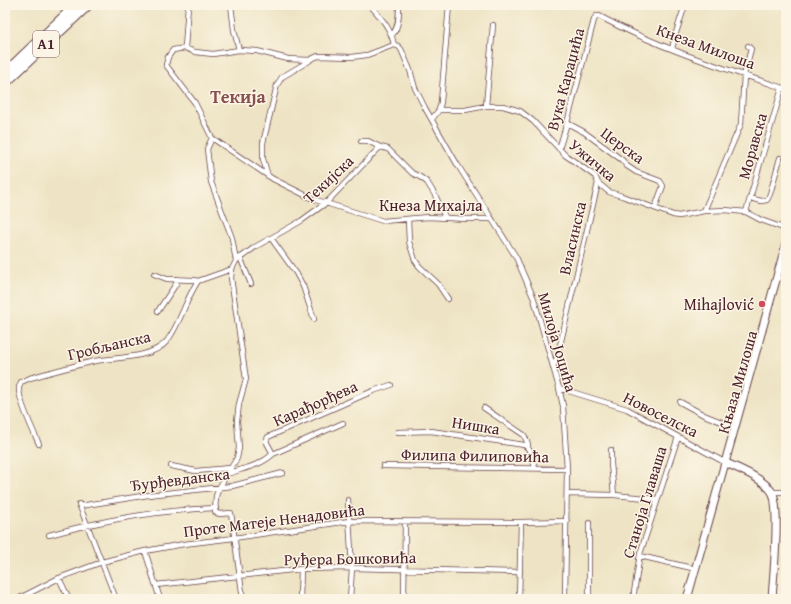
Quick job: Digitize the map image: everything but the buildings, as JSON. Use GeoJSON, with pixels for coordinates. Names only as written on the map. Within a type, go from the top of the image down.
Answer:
{"type":"FeatureCollection","features":[{"type":"Feature","properties":{"kind":"highway","name":"A1"},"geometry":{"type":"LineString","coordinates":[[5,73],[76,5]]}},
{"type":"Feature","properties":{"kind":"highway","name":"A1"},"geometry":{"type":"LineString","coordinates":[[5,83],[88,5]]}},
{"type":"Feature","properties":{"kind":"main road"},"geometry":{"type":"LineString","coordinates":[[784,262],[786,244]]}},
{"type":"Feature","properties":{"kind":"main road","name":"Књаза Милоша"},"geometry":{"type":"LineString","coordinates":[[687,599],[726,463],[734,426],[784,262]]}},
{"type":"Feature","properties":{"kind":"main road","name":"Књаза Милоша"},"geometry":{"type":"LineString","coordinates":[[726,463],[731,454],[784,262]]}},
{"type":"Feature","properties":{"kind":"main road"},"geometry":{"type":"LineString","coordinates":[[726,463],[754,477],[772,492],[775,499],[776,510],[772,599]]}},
{"type":"Feature","properties":{"kind":"street"},"geometry":{"type":"LineString","coordinates":[[188,5],[185,48],[196,52],[213,54],[239,50],[257,51],[288,60],[309,60]]}},
{"type":"Feature","properties":{"kind":"street"},"geometry":{"type":"LineString","coordinates":[[231,5],[234,30],[239,50]]}},
{"type":"Feature","properties":{"kind":"street"},"geometry":{"type":"LineString","coordinates":[[268,176],[263,159],[263,143],[277,85],[282,78],[309,60],[318,56],[352,57],[367,55],[394,45],[389,28],[370,5]]}},
{"type":"Feature","properties":{"kind":"street"},"geometry":{"type":"LineString","coordinates":[[392,35],[395,33],[400,5]]}},
{"type":"Feature","properties":{"kind":"street"},"geometry":{"type":"LineString","coordinates":[[432,119],[439,110],[449,5]]}},
{"type":"Feature","properties":{"kind":"street"},"geometry":{"type":"LineString","coordinates":[[672,49],[685,5]]}},
{"type":"Feature","properties":{"kind":"street","name":"Кнеза Милоша"},"geometry":{"type":"LineString","coordinates":[[596,16],[600,16],[622,28],[672,49],[784,88]]}},
{"type":"Feature","properties":{"kind":"street","name":"Вука Караџића"},"geometry":{"type":"LineString","coordinates":[[559,149],[568,123],[596,16]]}},
{"type":"Feature","properties":{"kind":"street"},"geometry":{"type":"LineString","coordinates":[[486,106],[493,25]]}},
{"type":"Feature","properties":{"kind":"street","name":"Милоја Јоцића"},"geometry":{"type":"LineString","coordinates":[[394,45],[401,49],[410,70],[415,88],[457,164],[516,257],[534,299],[563,406],[568,469],[565,599]]}},
{"type":"Feature","properties":{"kind":"street"},"geometry":{"type":"LineString","coordinates":[[704,211],[741,124],[744,75],[751,49],[748,46]]}},
{"type":"Feature","properties":{"kind":"street","name":"Кнеза Михајла"},"geometry":{"type":"LineString","coordinates":[[185,48],[173,50],[168,57],[166,65],[195,103],[212,138],[268,176],[313,199],[383,221],[428,217],[492,219]]}},
{"type":"Feature","properties":{"kind":"street","name":"Моравска"},"geometry":{"type":"LineString","coordinates":[[746,212],[784,88]]}},
{"type":"Feature","properties":{"kind":"street","name":"Ужичка"},"geometry":{"type":"LineString","coordinates":[[439,110],[465,110],[486,106],[503,106],[520,111],[533,121],[559,149],[595,176],[598,183],[609,192],[673,215],[679,216],[704,211],[725,210],[746,212],[761,220],[786,229]]}},
{"type":"Feature","properties":{"kind":"street","name":"Церска"},"geometry":{"type":"LineString","coordinates":[[568,123],[584,132],[636,172],[660,181],[663,186],[655,208]]}},
{"type":"Feature","properties":{"kind":"street"},"geometry":{"type":"LineString","coordinates":[[212,138],[207,149],[212,182],[232,238],[236,261]]}},
{"type":"Feature","properties":{"kind":"street"},"geometry":{"type":"LineString","coordinates":[[361,141],[368,141],[388,149],[412,173],[427,182],[445,217]]}},
{"type":"Feature","properties":{"kind":"street","name":"Текијска"},"geometry":{"type":"LineString","coordinates":[[232,269],[240,257],[301,221],[326,203],[380,147]]}},
{"type":"Feature","properties":{"kind":"street"},"geometry":{"type":"LineString","coordinates":[[750,198],[761,201],[767,200],[780,158]]}},
{"type":"Feature","properties":{"kind":"street","name":"Власинска"},"geometry":{"type":"LineString","coordinates":[[553,368],[558,354],[598,183]]}},
{"type":"Feature","properties":{"kind":"street"},"geometry":{"type":"LineString","coordinates":[[408,219],[409,242],[415,260],[438,284],[448,299]]}},
{"type":"Feature","properties":{"kind":"street"},"geometry":{"type":"LineString","coordinates":[[271,238],[296,272],[303,286],[314,319]]}},
{"type":"Feature","properties":{"kind":"street"},"geometry":{"type":"LineString","coordinates":[[240,257],[251,284]]}},
{"type":"Feature","properties":{"kind":"street"},"geometry":{"type":"LineString","coordinates":[[154,274],[161,278],[167,279],[198,281],[232,269],[231,278],[246,379],[239,404],[237,421],[237,458],[219,488],[216,496],[216,513],[231,513],[243,599]]}},
{"type":"Feature","properties":{"kind":"street"},"geometry":{"type":"LineString","coordinates":[[158,311],[169,295],[177,279]]}},
{"type":"Feature","properties":{"kind":"street","name":"Гробљанска"},"geometry":{"type":"LineString","coordinates":[[39,444],[31,427],[21,398],[19,388],[21,382],[30,378],[95,361],[142,354],[160,348],[174,330],[198,281]]}},
{"type":"Feature","properties":{"kind":"street","name":"Карађорђева"},"geometry":{"type":"LineString","coordinates":[[273,454],[266,441],[268,437],[390,385]]}},
{"type":"Feature","properties":{"kind":"street","name":"Новоселска"},"geometry":{"type":"LineString","coordinates":[[559,388],[627,409],[726,463]]}},
{"type":"Feature","properties":{"kind":"street"},"geometry":{"type":"LineString","coordinates":[[680,402],[704,415],[734,426]]}},
{"type":"Feature","properties":{"kind":"street"},"geometry":{"type":"LineString","coordinates":[[484,408],[524,436],[532,455],[535,468]]}},
{"type":"Feature","properties":{"kind":"street"},"geometry":{"type":"LineString","coordinates":[[227,474],[252,467],[268,459],[273,454],[342,424]]}},
{"type":"Feature","properties":{"kind":"street","name":"Нишка"},"geometry":{"type":"LineString","coordinates":[[398,432],[431,431],[524,445],[528,447]]}},
{"type":"Feature","properties":{"kind":"street","name":"Станоја Главаша"},"geometry":{"type":"LineString","coordinates":[[634,599],[640,556],[678,437]]}},
{"type":"Feature","properties":{"kind":"street"},"geometry":{"type":"LineString","coordinates":[[611,450],[614,495]]}},
{"type":"Feature","properties":{"kind":"street"},"geometry":{"type":"LineString","coordinates":[[171,466],[196,471],[230,468]]}},
{"type":"Feature","properties":{"kind":"street","name":"Филипа Филиповића"},"geometry":{"type":"LineString","coordinates":[[383,466],[568,469]]}},
{"type":"Feature","properties":{"kind":"street","name":"Ђурђевданска"},"geometry":{"type":"LineString","coordinates":[[86,525],[79,504],[219,488],[283,473]]}},
{"type":"Feature","properties":{"kind":"street"},"geometry":{"type":"LineString","coordinates":[[772,492],[786,492]]}},
{"type":"Feature","properties":{"kind":"street"},"geometry":{"type":"LineString","coordinates":[[568,494],[614,495],[657,499]]}},
{"type":"Feature","properties":{"kind":"street"},"geometry":{"type":"LineString","coordinates":[[348,500],[352,568],[350,599]]}},
{"type":"Feature","properties":{"kind":"street"},"geometry":{"type":"LineString","coordinates":[[49,535],[86,525],[145,514],[216,508]]}},
{"type":"Feature","properties":{"kind":"street","name":"Проте Матеје Ненадовића"},"geometry":{"type":"LineString","coordinates":[[18,599],[59,578],[102,562],[145,551],[184,544],[349,521],[567,521]]}},
{"type":"Feature","properties":{"kind":"street"},"geometry":{"type":"LineString","coordinates":[[404,599],[405,522]]}},
{"type":"Feature","properties":{"kind":"street"},"geometry":{"type":"LineString","coordinates":[[519,599],[521,522]]}},
{"type":"Feature","properties":{"kind":"street"},"geometry":{"type":"LineString","coordinates":[[589,599],[590,523]]}},
{"type":"Feature","properties":{"kind":"street"},"geometry":{"type":"LineString","coordinates":[[86,525],[116,599]]}},
{"type":"Feature","properties":{"kind":"street"},"geometry":{"type":"LineString","coordinates":[[145,551],[160,599]]}},
{"type":"Feature","properties":{"kind":"street"},"geometry":{"type":"LineString","coordinates":[[640,556],[696,569]]}},
{"type":"Feature","properties":{"kind":"street","name":"Руђера Бошковића"},"geometry":{"type":"LineString","coordinates":[[156,585],[301,569],[352,568],[520,572]]}},
{"type":"Feature","properties":{"kind":"street"},"geometry":{"type":"LineString","coordinates":[[300,599],[301,569]]}},
{"type":"Feature","properties":{"kind":"street"},"geometry":{"type":"LineString","coordinates":[[59,578],[69,599]]}},
{"type":"Feature","properties":{"kind":"place","name":"Mihajlović"},"geometry":{"type":"Point","coordinates":[762,304]}},
{"type":"Feature","properties":{"kind":"district","name":"Текија"},"geometry":{"type":"Point","coordinates":[238,97]}}]}
